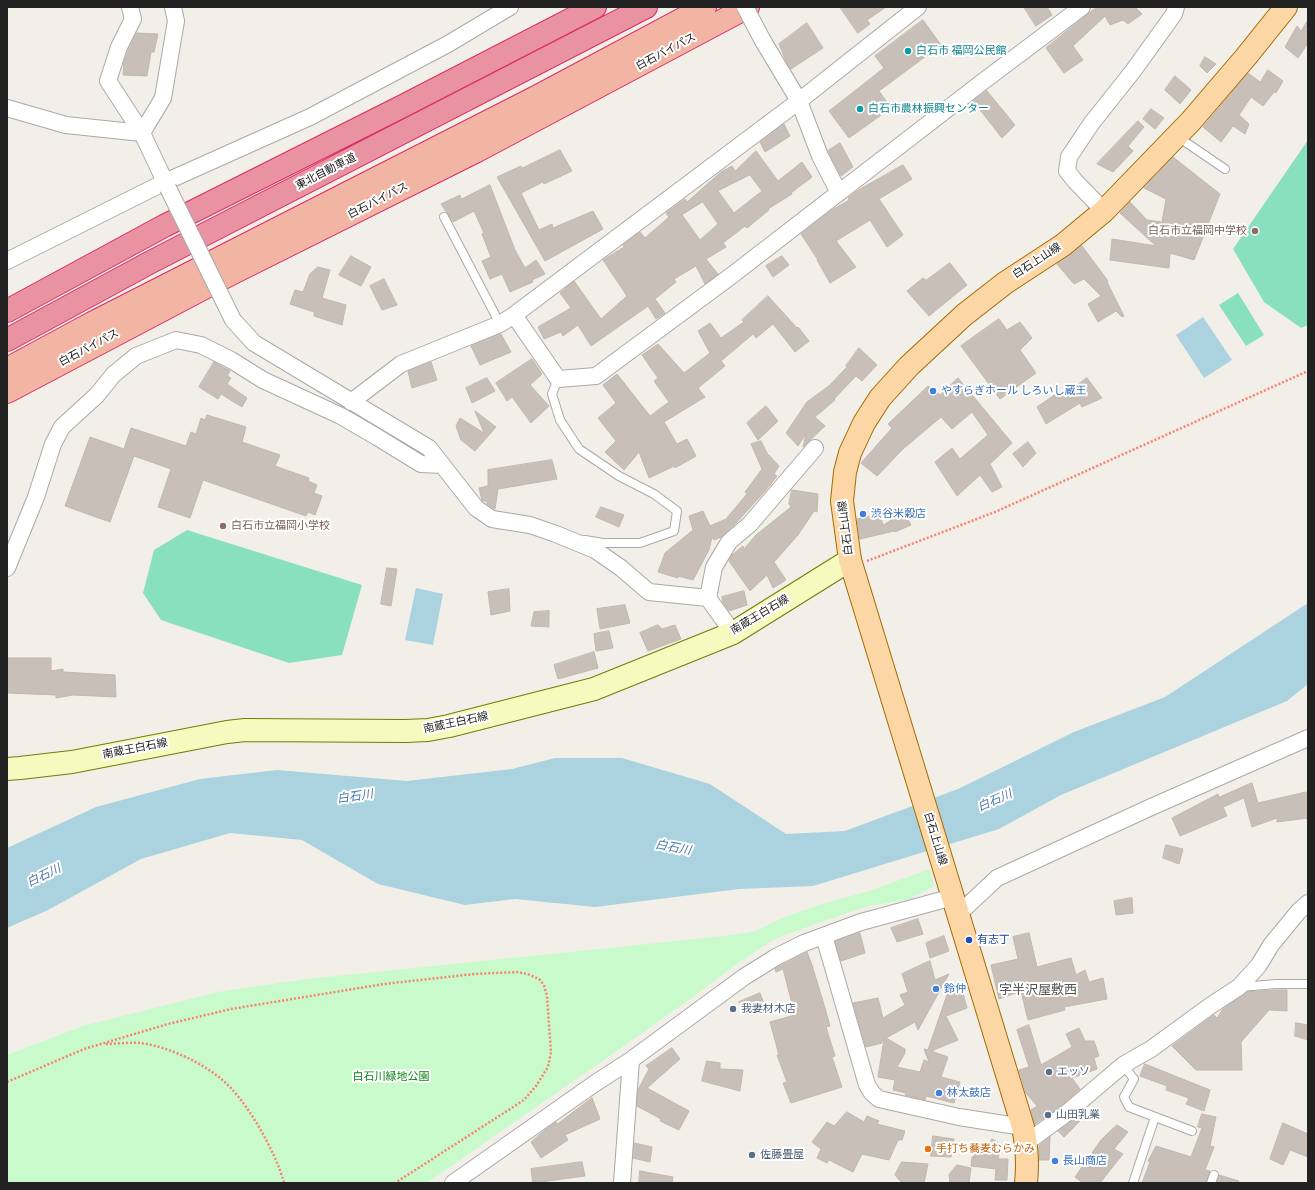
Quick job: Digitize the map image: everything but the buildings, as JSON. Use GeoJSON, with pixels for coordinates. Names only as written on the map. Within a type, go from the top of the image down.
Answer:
{"type":"FeatureCollection","features":[{"type":"Feature","properties":{"kind":"highway"},"geometry":{"type":"LineString","coordinates":[[7,311],[164,226],[401,107],[595,7]]}},
{"type":"Feature","properties":{"kind":"highway","name":"東北自動車道"},"geometry":{"type":"LineString","coordinates":[[7,340],[149,263],[646,7]]}},
{"type":"Feature","properties":{"kind":"highway","name":"白石バイパス"},"geometry":{"type":"LineString","coordinates":[[7,369],[92,323],[536,97],[705,7]]}},
{"type":"Feature","properties":{"kind":"highway","name":"白石バイパス"},"geometry":{"type":"LineString","coordinates":[[7,392],[231,274],[484,148],[746,7]]}},
{"type":"Feature","properties":{"kind":"main road","name":"白石上山線"},"geometry":{"type":"LineString","coordinates":[[1031,1183],[1025,1135],[851,566],[845,535],[842,501],[845,472],[850,454],[864,423],[880,398],[909,366],[964,314],[1004,283],[1063,245],[1104,211],[1191,121],[1286,7]]}},
{"type":"Feature","properties":{"kind":"main road","name":"南蔵王白石線"},"geometry":{"type":"LineString","coordinates":[[7,769],[72,762],[227,732],[245,730],[405,731],[449,726],[594,689],[733,633],[851,566]]}},
{"type":"Feature","properties":{"kind":"street"},"geometry":{"type":"LineString","coordinates":[[130,7],[133,19],[119,47],[108,81],[142,133],[234,320],[254,343],[429,448],[476,508],[492,518],[530,525],[560,535],[595,550],[621,568],[649,592],[708,598]]}},
{"type":"Feature","properties":{"kind":"street"},"geometry":{"type":"LineString","coordinates":[[142,133],[163,98],[176,21],[173,7]]}},
{"type":"Feature","properties":{"kind":"street"},"geometry":{"type":"LineString","coordinates":[[7,261],[56,236],[310,117],[448,44],[510,7]]}},
{"type":"Feature","properties":{"kind":"street"},"geometry":{"type":"LineString","coordinates":[[746,7],[763,41],[800,101],[820,156],[839,193]]}},
{"type":"Feature","properties":{"kind":"street"},"geometry":{"type":"LineString","coordinates":[[351,402],[401,364],[500,324],[800,101],[918,7]]}},
{"type":"Feature","properties":{"kind":"street"},"geometry":{"type":"LineString","coordinates":[[514,314],[558,379],[596,376],[731,276],[1082,7]]}},
{"type":"Feature","properties":{"kind":"street"},"geometry":{"type":"LineString","coordinates":[[1104,211],[1075,181],[1067,170],[1069,158],[1091,124],[1153,44],[1174,14],[1176,7]]}},
{"type":"Feature","properties":{"kind":"street"},"geometry":{"type":"LineString","coordinates":[[7,108],[66,125],[142,133]]}},
{"type":"Feature","properties":{"kind":"street"},"geometry":{"type":"LineString","coordinates":[[7,568],[36,497],[53,444],[62,427],[97,394],[113,375],[136,356],[176,340],[201,345],[231,360],[263,380],[341,416],[421,464],[442,465]]}},
{"type":"Feature","properties":{"kind":"street"},"geometry":{"type":"LineString","coordinates":[[733,633],[708,598],[714,567],[729,542],[750,524],[815,448]]}},
{"type":"Feature","properties":{"kind":"street"},"geometry":{"type":"LineString","coordinates":[[453,1183],[594,1084],[632,1060],[744,977],[804,942],[861,922],[953,897],[966,908],[996,878],[1149,808],[1308,738]]}},
{"type":"Feature","properties":{"kind":"street"},"geometry":{"type":"LineString","coordinates":[[824,936],[868,1085],[872,1093],[879,1099],[959,1117],[1025,1135],[1063,1116],[1123,1065],[1151,1049],[1239,987],[1260,965],[1271,945],[1298,912],[1308,903]]}},
{"type":"Feature","properties":{"kind":"street"},"geometry":{"type":"LineString","coordinates":[[622,1183],[632,1060]]}},
{"type":"Feature","properties":{"kind":"lane"},"geometry":{"type":"LineString","coordinates":[[1175,136],[1225,169]]}},
{"type":"Feature","properties":{"kind":"lane"},"geometry":{"type":"LineString","coordinates":[[444,218],[500,324]]}},
{"type":"Feature","properties":{"kind":"lane"},"geometry":{"type":"LineString","coordinates":[[558,379],[552,394],[560,420],[579,449],[619,476],[654,494],[677,511],[674,531],[640,543],[602,543],[560,535]]}},
{"type":"Feature","properties":{"kind":"lane"},"geometry":{"type":"LineString","coordinates":[[1239,987],[1308,984]]}},
{"type":"Feature","properties":{"kind":"lane"},"geometry":{"type":"LineString","coordinates":[[1123,1065],[1134,1079],[1124,1097],[1129,1107],[1192,1132]]}},
{"type":"Feature","properties":{"kind":"lane"},"geometry":{"type":"LineString","coordinates":[[1133,1183],[1155,1117]]}},
{"type":"Feature","properties":{"kind":"lane"},"geometry":{"type":"LineString","coordinates":[[1211,1183],[1214,1175]]}},
{"type":"Feature","properties":{"kind":"path"},"geometry":{"type":"LineString","coordinates":[[851,566],[995,512],[1308,371]]}},
{"type":"Feature","properties":{"kind":"path"},"geometry":{"type":"LineString","coordinates":[[7,1082],[84,1049],[168,1024],[231,1009],[384,984],[505,972],[528,974],[539,979],[544,986],[547,996],[551,1052],[548,1067],[536,1086],[524,1100],[395,1183]]}},
{"type":"Feature","properties":{"kind":"path"},"geometry":{"type":"LineString","coordinates":[[102,1044],[139,1043],[169,1050],[197,1063],[220,1078],[239,1100],[270,1147],[284,1183]]}},
{"type":"Feature","properties":{"kind":"green space"},"geometry":{"type":"Polygon","coordinates":[[[1308,140],[1308,325],[1301,328],[1264,302],[1233,249],[1308,140]]]}},
{"type":"Feature","properties":{"kind":"green space"},"geometry":{"type":"Polygon","coordinates":[[[1238,293],[1264,335],[1246,346],[1219,305],[1238,293]]]}},
{"type":"Feature","properties":{"kind":"green space"},"geometry":{"type":"Polygon","coordinates":[[[187,530],[362,585],[342,655],[289,663],[161,620],[143,593],[154,550],[187,530]]]}},
{"type":"Feature","properties":{"kind":"green space","name":"白石川緑地公園"},"geometry":{"type":"Polygon","coordinates":[[[930,869],[934,886],[910,899],[869,906],[779,937],[768,943],[621,1048],[427,1183],[7,1183],[7,1055],[83,1026],[218,992],[307,979],[732,935],[756,931],[784,917],[819,905],[869,891],[930,869]]]}},
{"type":"Feature","properties":{"kind":"water"},"geometry":{"type":"Polygon","coordinates":[[[1203,317],[1232,360],[1204,378],[1176,335],[1203,317]]]}},
{"type":"Feature","properties":{"kind":"water"},"geometry":{"type":"Polygon","coordinates":[[[416,588],[443,594],[433,645],[405,640],[416,588]]]}},
{"type":"Feature","properties":{"kind":"water","name":"白石川"},"geometry":{"type":"Polygon","coordinates":[[[1308,603],[1308,684],[1287,701],[1061,795],[999,829],[813,886],[739,889],[595,907],[515,899],[465,905],[378,884],[302,840],[230,833],[141,859],[48,910],[7,928],[7,848],[96,807],[200,779],[277,770],[407,781],[512,769],[555,758],[622,758],[710,784],[786,834],[845,831],[958,789],[1074,732],[1165,697],[1308,603]]]}},
{"type":"Feature","properties":{"kind":"place","name":"白石市 福岡公民館"},"geometry":{"type":"Point","coordinates":[908,51]}},
{"type":"Feature","properties":{"kind":"place","name":"白石市農林振興センター"},"geometry":{"type":"Point","coordinates":[860,109]}},
{"type":"Feature","properties":{"kind":"place","name":"白石市立福岡中学校"},"geometry":{"type":"Point","coordinates":[1255,231]}},
{"type":"Feature","properties":{"kind":"place","name":"やすらぎホール しろいし蔵王"},"geometry":{"type":"Point","coordinates":[933,391]}},
{"type":"Feature","properties":{"kind":"place","name":"渋谷米穀店"},"geometry":{"type":"Point","coordinates":[863,514]}},
{"type":"Feature","properties":{"kind":"place","name":"白石市立福岡小学校"},"geometry":{"type":"Point","coordinates":[223,526]}},
{"type":"Feature","properties":{"kind":"place","name":"有志丁"},"geometry":{"type":"Point","coordinates":[969,940]}},
{"type":"Feature","properties":{"kind":"place","name":"鈴仲"},"geometry":{"type":"Point","coordinates":[936,989]}},
{"type":"Feature","properties":{"kind":"place","name":"我妻材木店"},"geometry":{"type":"Point","coordinates":[733,1009]}},
{"type":"Feature","properties":{"kind":"place","name":"エッソ"},"geometry":{"type":"Point","coordinates":[1049,1072]}},
{"type":"Feature","properties":{"kind":"place","name":"林太鼓店"},"geometry":{"type":"Point","coordinates":[939,1093]}},
{"type":"Feature","properties":{"kind":"place","name":"山田乳業"},"geometry":{"type":"Point","coordinates":[1048,1115]}},
{"type":"Feature","properties":{"kind":"place","name":"手打ち蕎麦むらかみ"},"geometry":{"type":"Point","coordinates":[928,1149]}},
{"type":"Feature","properties":{"kind":"place","name":"佐藤畳屋"},"geometry":{"type":"Point","coordinates":[752,1155]}},
{"type":"Feature","properties":{"kind":"place","name":"長山商店"},"geometry":{"type":"Point","coordinates":[1055,1161]}},
{"type":"Feature","properties":{"kind":"district","name":"字半沢屋敷西"},"geometry":{"type":"Point","coordinates":[1038,991]}}]}
